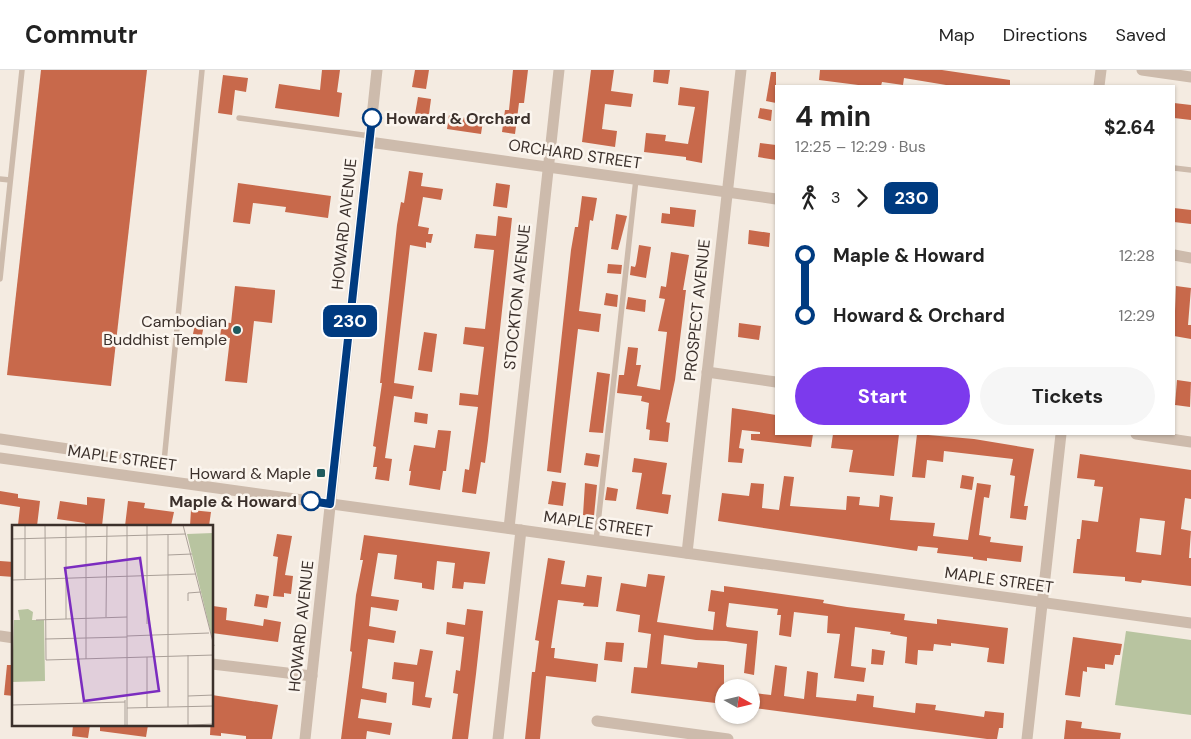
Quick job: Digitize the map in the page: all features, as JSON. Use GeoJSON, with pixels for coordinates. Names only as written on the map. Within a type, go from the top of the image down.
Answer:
{"type":"FeatureCollection","features":[{"type":"Feature","properties":{"kind":"street","name":"HOWARD AVENUE"},"geometry":{"type":"LineString","coordinates":[[305,739],[377,70]]}},
{"type":"Feature","properties":{"kind":"street","name":"STOCKTON AVENUE"},"geometry":{"type":"LineString","coordinates":[[508,528],[559,70]]}},
{"type":"Feature","properties":{"kind":"street","name":"PROSPECT AVENUE"},"geometry":{"type":"LineString","coordinates":[[687,553],[740,70]]}},
{"type":"Feature","properties":{"kind":"street"},"geometry":{"type":"LineString","coordinates":[[1099,85],[1101,70]]}},
{"type":"Feature","properties":{"kind":"street"},"geometry":{"type":"LineString","coordinates":[[1142,70],[1191,77]]}},
{"type":"Feature","properties":{"kind":"street","name":"ORCHARD STREET"},"geometry":{"type":"LineString","coordinates":[[369,139],[548,167],[775,199]]}},
{"type":"Feature","properties":{"kind":"street"},"geometry":{"type":"LineString","coordinates":[[1175,255],[1191,258]]}},
{"type":"Feature","properties":{"kind":"street"},"geometry":{"type":"LineString","coordinates":[[707,372],[775,382]]}},
{"type":"Feature","properties":{"kind":"street"},"geometry":{"type":"LineString","coordinates":[[1027,739],[1061,435]]}},
{"type":"Feature","properties":{"kind":"street"},"geometry":{"type":"LineString","coordinates":[[1143,435],[1191,442]]}},
{"type":"Feature","properties":{"kind":"street","name":"MAPLE STREET"},"geometry":{"type":"LineString","coordinates":[[0,439],[75,450]]}},
{"type":"Feature","properties":{"kind":"street","name":"MAPLE STREET"},"geometry":{"type":"LineString","coordinates":[[0,458],[1191,623]]}},
{"type":"Feature","properties":{"kind":"street"},"geometry":{"type":"LineString","coordinates":[[498,739],[521,530]]}},
{"type":"Feature","properties":{"kind":"street"},"geometry":{"type":"LineString","coordinates":[[214,664],[312,676]]}},
{"type":"Feature","properties":{"kind":"street"},"geometry":{"type":"LineString","coordinates":[[597,721],[728,739]]}},
{"type":"Feature","properties":{"kind":"lane"},"geometry":{"type":"LineString","coordinates":[[0,279],[22,70]]}},
{"type":"Feature","properties":{"kind":"lane"},"geometry":{"type":"LineString","coordinates":[[75,450],[164,462],[202,70]]}},
{"type":"Feature","properties":{"kind":"lane"},"geometry":{"type":"LineString","coordinates":[[240,118],[369,139]]}},
{"type":"Feature","properties":{"kind":"lane"},"geometry":{"type":"LineString","coordinates":[[1175,168],[1191,170]]}},
{"type":"Feature","properties":{"kind":"lane"},"geometry":{"type":"LineString","coordinates":[[0,179],[10,180]]}},
{"type":"Feature","properties":{"kind":"lane"},"geometry":{"type":"LineString","coordinates":[[596,541],[636,179]]}},
{"type":"Feature","properties":{"kind":"green space"},"geometry":{"type":"Polygon","coordinates":[[[1126,631],[1191,640],[1191,715],[1115,705],[1126,631]]]}},
{"type":"Feature","properties":{"kind":"building"},"geometry":{"type":"Polygon","coordinates":[[[41,70],[147,70],[111,386],[7,375],[41,70]]]}},
{"type":"Feature","properties":{"kind":"building"},"geometry":{"type":"Polygon","coordinates":[[[322,70],[340,70],[337,92],[342,93],[339,117],[275,108],[279,84],[320,90],[322,70]]]}},
{"type":"Feature","properties":{"kind":"building"},"geometry":{"type":"Polygon","coordinates":[[[415,70],[429,70],[426,89],[412,87],[415,70]]]}},
{"type":"Feature","properties":{"kind":"building"},"geometry":{"type":"Polygon","coordinates":[[[513,70],[528,70],[524,103],[519,103],[515,134],[502,132],[505,110],[509,110],[513,70]]]}},
{"type":"Feature","properties":{"kind":"building"},"geometry":{"type":"Polygon","coordinates":[[[591,70],[614,70],[611,91],[633,94],[631,107],[605,104],[602,129],[617,131],[615,147],[582,142],[591,70]]]}},
{"type":"Feature","properties":{"kind":"building"},"geometry":{"type":"Polygon","coordinates":[[[654,70],[670,70],[668,84],[653,82],[654,70]]]}},
{"type":"Feature","properties":{"kind":"building"},"geometry":{"type":"Polygon","coordinates":[[[820,70],[942,70],[1010,80],[1010,85],[946,85],[904,78],[903,85],[882,82],[881,85],[858,85],[819,80],[820,70]]]}},
{"type":"Feature","properties":{"kind":"building"},"geometry":{"type":"Polygon","coordinates":[[[771,72],[776,72],[775,103],[766,101],[771,72]]]}},
{"type":"Feature","properties":{"kind":"building"},"geometry":{"type":"Polygon","coordinates":[[[223,75],[248,78],[246,92],[235,90],[232,115],[218,113],[223,75]]]}},
{"type":"Feature","properties":{"kind":"building"},"geometry":{"type":"Polygon","coordinates":[[[680,87],[709,91],[702,163],[686,160],[686,157],[644,152],[646,133],[666,135],[665,141],[688,144],[695,107],[678,105],[680,87]]]}},
{"type":"Feature","properties":{"kind":"building"},"geometry":{"type":"Polygon","coordinates":[[[418,97],[431,99],[428,122],[414,120],[418,97]]]}},
{"type":"Feature","properties":{"kind":"building"},"geometry":{"type":"Polygon","coordinates":[[[1175,103],[1191,105],[1191,120],[1175,118],[1175,103]]]}},
{"type":"Feature","properties":{"kind":"building"},"geometry":{"type":"Polygon","coordinates":[[[760,108],[772,110],[771,121],[758,118],[760,108]]]}},
{"type":"Feature","properties":{"kind":"building"},"geometry":{"type":"Polygon","coordinates":[[[449,115],[483,121],[481,134],[447,129],[449,115]]]}},
{"type":"Feature","properties":{"kind":"building"},"geometry":{"type":"Polygon","coordinates":[[[760,143],[775,145],[775,160],[758,157],[760,143]]]}},
{"type":"Feature","properties":{"kind":"building"},"geometry":{"type":"Polygon","coordinates":[[[409,171],[423,173],[421,186],[443,189],[441,200],[423,197],[418,226],[429,228],[428,234],[433,234],[431,243],[426,242],[426,248],[410,245],[394,383],[414,386],[412,399],[394,396],[385,458],[392,459],[389,481],[375,479],[377,467],[373,467],[376,447],[373,446],[382,383],[380,383],[397,225],[401,202],[404,203],[409,171]]]}},
{"type":"Feature","properties":{"kind":"building"},"geometry":{"type":"Polygon","coordinates":[[[238,183],[331,196],[328,218],[285,212],[286,207],[253,203],[250,224],[233,222],[238,183]]]}},
{"type":"Feature","properties":{"kind":"building"},"geometry":{"type":"Polygon","coordinates":[[[496,183],[510,185],[507,208],[493,206],[496,183]]]}},
{"type":"Feature","properties":{"kind":"building"},"geometry":{"type":"Polygon","coordinates":[[[582,196],[597,198],[593,221],[590,220],[579,311],[601,314],[599,332],[578,329],[561,473],[547,471],[571,250],[575,227],[578,227],[582,196]]]}},
{"type":"Feature","properties":{"kind":"building"},"geometry":{"type":"Polygon","coordinates":[[[670,207],[696,210],[694,227],[661,223],[662,213],[670,214],[670,207]]]}},
{"type":"Feature","properties":{"kind":"building"},"geometry":{"type":"Polygon","coordinates":[[[1175,208],[1191,210],[1191,224],[1175,222],[1175,208]]]}},
{"type":"Feature","properties":{"kind":"building"},"geometry":{"type":"Polygon","coordinates":[[[616,214],[627,216],[618,250],[611,249],[616,214]]]}},
{"type":"Feature","properties":{"kind":"building"},"geometry":{"type":"Polygon","coordinates":[[[498,216],[512,218],[485,463],[481,462],[476,494],[462,492],[465,469],[469,470],[478,407],[459,405],[460,393],[478,395],[484,347],[463,344],[465,327],[485,329],[494,250],[474,248],[476,234],[496,236],[498,216]]]}},
{"type":"Feature","properties":{"kind":"building"},"geometry":{"type":"Polygon","coordinates":[[[749,230],[770,233],[769,247],[748,244],[749,230]]]}},
{"type":"Feature","properties":{"kind":"building"},"geometry":{"type":"Polygon","coordinates":[[[639,245],[651,247],[646,278],[630,275],[631,266],[635,267],[636,264],[639,245]]]}},
{"type":"Feature","properties":{"kind":"building"},"geometry":{"type":"Polygon","coordinates":[[[671,252],[689,255],[683,290],[686,290],[675,380],[666,422],[670,423],[668,442],[649,440],[650,430],[646,429],[649,403],[641,401],[642,396],[617,393],[619,375],[624,375],[628,347],[638,348],[636,365],[641,365],[637,386],[660,390],[667,332],[658,331],[665,299],[659,298],[661,286],[666,287],[671,252]]]}},
{"type":"Feature","properties":{"kind":"building"},"geometry":{"type":"Polygon","coordinates":[[[608,264],[622,265],[621,274],[607,273],[608,264]]]}},
{"type":"Feature","properties":{"kind":"building","name":"Cambodian Buddhist Temple"},"geometry":{"type":"Polygon","coordinates":[[[235,286],[275,290],[272,323],[254,321],[247,383],[225,381],[230,338],[220,337],[222,322],[231,323],[235,286]]]}},
{"type":"Feature","properties":{"kind":"building"},"geometry":{"type":"Polygon","coordinates":[[[1176,286],[1191,288],[1188,325],[1191,325],[1191,339],[1175,336],[1176,286]]]}},
{"type":"Feature","properties":{"kind":"building"},"geometry":{"type":"Polygon","coordinates":[[[606,293],[618,295],[617,307],[604,305],[606,293]]]}},
{"type":"Feature","properties":{"kind":"building"},"geometry":{"type":"Polygon","coordinates":[[[628,297],[646,300],[645,312],[626,309],[628,297]]]}},
{"type":"Feature","properties":{"kind":"building"},"geometry":{"type":"Polygon","coordinates":[[[196,319],[205,320],[202,335],[193,334],[196,319]]]}},
{"type":"Feature","properties":{"kind":"building"},"geometry":{"type":"Polygon","coordinates":[[[739,323],[761,326],[759,340],[738,337],[739,323]]]}},
{"type":"Feature","properties":{"kind":"building"},"geometry":{"type":"Polygon","coordinates":[[[424,332],[437,334],[432,372],[418,370],[424,332]]]}},
{"type":"Feature","properties":{"kind":"building"},"geometry":{"type":"Polygon","coordinates":[[[597,372],[610,374],[603,433],[589,432],[597,372]]]}},
{"type":"Feature","properties":{"kind":"building"},"geometry":{"type":"Polygon","coordinates":[[[1177,380],[1191,382],[1190,407],[1175,405],[1177,380]]]}},
{"type":"Feature","properties":{"kind":"building"},"geometry":{"type":"Polygon","coordinates":[[[732,408],[775,415],[775,435],[813,435],[811,447],[751,440],[751,434],[760,434],[760,432],[742,430],[739,448],[744,449],[742,463],[728,462],[732,408]]]}},
{"type":"Feature","properties":{"kind":"building"},"geometry":{"type":"Polygon","coordinates":[[[415,412],[428,414],[427,424],[414,422],[415,412]]]}},
{"type":"Feature","properties":{"kind":"building"},"geometry":{"type":"Polygon","coordinates":[[[438,430],[451,431],[446,471],[443,471],[440,490],[409,485],[411,471],[409,471],[414,445],[435,448],[438,430]]]}},
{"type":"Feature","properties":{"kind":"building"},"geometry":{"type":"Polygon","coordinates":[[[833,435],[899,435],[894,476],[849,472],[853,450],[831,448],[833,435]]]}},
{"type":"Feature","properties":{"kind":"building"},"geometry":{"type":"Polygon","coordinates":[[[917,435],[974,439],[1034,449],[1024,506],[1028,506],[1026,520],[1010,518],[1015,476],[1010,475],[1013,459],[944,451],[943,462],[927,460],[925,478],[912,477],[917,435]]]}},
{"type":"Feature","properties":{"kind":"building"},"geometry":{"type":"Polygon","coordinates":[[[586,453],[600,455],[598,467],[584,465],[586,453]]]}},
{"type":"Feature","properties":{"kind":"building"},"geometry":{"type":"Polygon","coordinates":[[[1080,454],[1191,470],[1191,499],[1185,498],[1181,529],[1191,531],[1189,558],[1191,558],[1191,586],[1142,580],[1141,583],[1125,581],[1125,577],[1073,573],[1077,539],[1080,539],[1082,520],[1098,522],[1103,487],[1094,486],[1095,480],[1077,478],[1080,454]],[[1140,518],[1136,552],[1161,555],[1165,521],[1140,518]]]}},
{"type":"Feature","properties":{"kind":"building"},"geometry":{"type":"Polygon","coordinates":[[[634,458],[667,463],[662,494],[671,495],[668,514],[636,509],[642,473],[632,472],[634,458]]]}},
{"type":"Feature","properties":{"kind":"building"},"geometry":{"type":"Polygon","coordinates":[[[962,475],[974,477],[972,490],[960,488],[962,475]]]}},
{"type":"Feature","properties":{"kind":"building"},"geometry":{"type":"Polygon","coordinates":[[[784,476],[794,477],[790,506],[846,510],[847,496],[860,497],[859,505],[879,507],[880,495],[893,497],[890,520],[935,523],[933,536],[968,540],[977,483],[991,485],[989,498],[984,497],[979,535],[991,537],[990,542],[1023,546],[1021,562],[987,558],[987,561],[973,559],[973,557],[937,553],[938,548],[918,546],[917,551],[718,521],[722,493],[749,496],[751,483],[764,484],[762,508],[779,510],[784,476]]]}},
{"type":"Feature","properties":{"kind":"building"},"geometry":{"type":"Polygon","coordinates":[[[552,481],[566,483],[563,506],[548,504],[552,481]]]}},
{"type":"Feature","properties":{"kind":"building"},"geometry":{"type":"Polygon","coordinates":[[[585,483],[597,485],[594,516],[583,515],[585,483]]]}},
{"type":"Feature","properties":{"kind":"building"},"geometry":{"type":"Polygon","coordinates":[[[607,487],[618,489],[616,501],[605,500],[607,487]]]}},
{"type":"Feature","properties":{"kind":"building"},"geometry":{"type":"Polygon","coordinates":[[[0,491],[18,494],[18,498],[40,501],[37,525],[18,525],[20,507],[0,504],[0,491]]]}},
{"type":"Feature","properties":{"kind":"building"},"geometry":{"type":"Polygon","coordinates":[[[87,497],[105,499],[102,525],[84,525],[85,523],[57,519],[60,501],[87,505],[87,497]]]}},
{"type":"Feature","properties":{"kind":"building"},"geometry":{"type":"Polygon","coordinates":[[[128,501],[145,503],[144,508],[174,512],[171,525],[125,525],[128,501]]]}},
{"type":"Feature","properties":{"kind":"building"},"geometry":{"type":"Polygon","coordinates":[[[191,510],[211,512],[209,525],[190,525],[191,510]]]}},
{"type":"Feature","properties":{"kind":"building"},"geometry":{"type":"Polygon","coordinates":[[[277,534],[292,536],[285,575],[293,576],[291,594],[284,593],[284,597],[273,596],[278,557],[273,556],[277,534]]]}},
{"type":"Feature","properties":{"kind":"building"},"geometry":{"type":"Polygon","coordinates":[[[364,535],[490,552],[485,584],[464,582],[463,589],[452,588],[455,563],[437,561],[434,590],[422,588],[422,583],[394,579],[397,555],[378,553],[371,596],[399,600],[397,611],[371,607],[369,626],[396,631],[394,643],[368,639],[362,688],[387,693],[386,703],[361,699],[358,718],[392,723],[390,735],[367,731],[366,739],[341,739],[352,652],[350,651],[356,595],[363,560],[360,560],[364,535]]]}},
{"type":"Feature","properties":{"kind":"building"},"geometry":{"type":"Polygon","coordinates":[[[548,558],[565,561],[561,584],[585,587],[587,575],[602,577],[598,607],[583,606],[584,603],[558,600],[551,648],[555,648],[554,658],[598,664],[596,682],[546,676],[540,739],[525,739],[532,672],[535,672],[539,641],[535,640],[548,558]]]}},
{"type":"Feature","properties":{"kind":"building"},"geometry":{"type":"Polygon","coordinates":[[[0,561],[12,562],[12,577],[0,576],[0,561]]]}},
{"type":"Feature","properties":{"kind":"building"},"geometry":{"type":"Polygon","coordinates":[[[648,574],[665,576],[657,622],[713,630],[715,612],[708,611],[711,590],[724,592],[724,586],[824,600],[823,603],[847,607],[905,614],[904,620],[937,624],[937,619],[1008,628],[1004,664],[987,662],[989,648],[951,643],[951,646],[934,644],[933,651],[918,650],[917,665],[905,663],[907,637],[890,634],[891,632],[855,627],[851,666],[866,668],[864,682],[834,678],[840,634],[827,633],[828,616],[794,612],[791,637],[779,635],[781,615],[777,615],[778,609],[729,603],[727,627],[758,631],[754,675],[744,673],[747,644],[696,640],[664,635],[661,664],[697,668],[698,662],[724,665],[724,679],[715,679],[715,703],[631,693],[634,667],[647,668],[651,634],[638,632],[640,615],[616,611],[621,583],[646,587],[648,574]]]}},
{"type":"Feature","properties":{"kind":"building"},"geometry":{"type":"Polygon","coordinates":[[[256,594],[269,596],[267,608],[254,606],[256,594]]]}},
{"type":"Feature","properties":{"kind":"building"},"geometry":{"type":"Polygon","coordinates":[[[214,606],[227,608],[226,620],[263,626],[264,619],[281,622],[278,642],[214,633],[214,606]]]}},
{"type":"Feature","properties":{"kind":"building"},"geometry":{"type":"Polygon","coordinates":[[[467,609],[483,611],[476,674],[468,739],[452,739],[458,694],[453,693],[456,670],[460,671],[464,637],[446,634],[447,622],[465,625],[467,609]]]}},
{"type":"Feature","properties":{"kind":"building"},"geometry":{"type":"Polygon","coordinates":[[[1073,637],[1122,644],[1120,655],[1115,655],[1113,665],[1105,664],[1105,669],[1087,667],[1087,672],[1083,671],[1080,697],[1065,695],[1073,637]]]}},
{"type":"Feature","properties":{"kind":"building"},"geometry":{"type":"Polygon","coordinates":[[[606,642],[624,643],[622,662],[604,660],[606,642]]]}},
{"type":"Feature","properties":{"kind":"building"},"geometry":{"type":"Polygon","coordinates":[[[420,649],[433,651],[425,697],[432,698],[430,708],[412,705],[414,682],[392,679],[394,662],[417,665],[420,649]]]}},
{"type":"Feature","properties":{"kind":"building"},"geometry":{"type":"Polygon","coordinates":[[[872,649],[885,651],[883,665],[871,664],[872,649]]]}},
{"type":"Feature","properties":{"kind":"building"},"geometry":{"type":"Polygon","coordinates":[[[7,665],[12,665],[12,696],[4,695],[7,665]]]}},
{"type":"Feature","properties":{"kind":"building"},"geometry":{"type":"Polygon","coordinates":[[[775,665],[787,667],[784,696],[804,699],[807,671],[818,673],[816,697],[856,701],[857,694],[874,696],[873,707],[915,713],[916,703],[936,705],[935,710],[984,717],[985,711],[1004,713],[1003,728],[999,728],[997,739],[987,739],[760,709],[760,694],[771,695],[775,665]]]}},
{"type":"Feature","properties":{"kind":"building"},"geometry":{"type":"Polygon","coordinates":[[[214,695],[278,705],[272,739],[246,739],[246,736],[221,733],[221,736],[210,735],[210,726],[214,726],[214,695]]]}},
{"type":"Feature","properties":{"kind":"building"},"geometry":{"type":"Polygon","coordinates":[[[1066,720],[1082,722],[1081,728],[1121,733],[1120,739],[1064,739],[1066,720]]]}},
{"type":"Feature","properties":{"kind":"building"},"geometry":{"type":"Polygon","coordinates":[[[73,726],[90,726],[88,738],[72,736],[73,726]]]}},
{"type":"Feature","properties":{"kind":"building"},"geometry":{"type":"Polygon","coordinates":[[[100,726],[148,726],[146,737],[100,731],[100,726]]]}},
{"type":"Feature","properties":{"kind":"bus line","name":"230"},"geometry":{"type":"LineString","coordinates":[[311,501],[330,504],[372,118]]}},
{"type":"Feature","properties":{"kind":"place","name":"Howard & Orchard"},"geometry":{"type":"Point","coordinates":[372,118]}},
{"type":"Feature","properties":{"kind":"place","name":"Cambodian Buddhist Temple"},"geometry":{"type":"Point","coordinates":[237,330]}},
{"type":"Feature","properties":{"kind":"place","name":"Howard & Maple"},"geometry":{"type":"Point","coordinates":[321,473]}},
{"type":"Feature","properties":{"kind":"place","name":"Maple & Howard"},"geometry":{"type":"Point","coordinates":[311,501]}}]}
